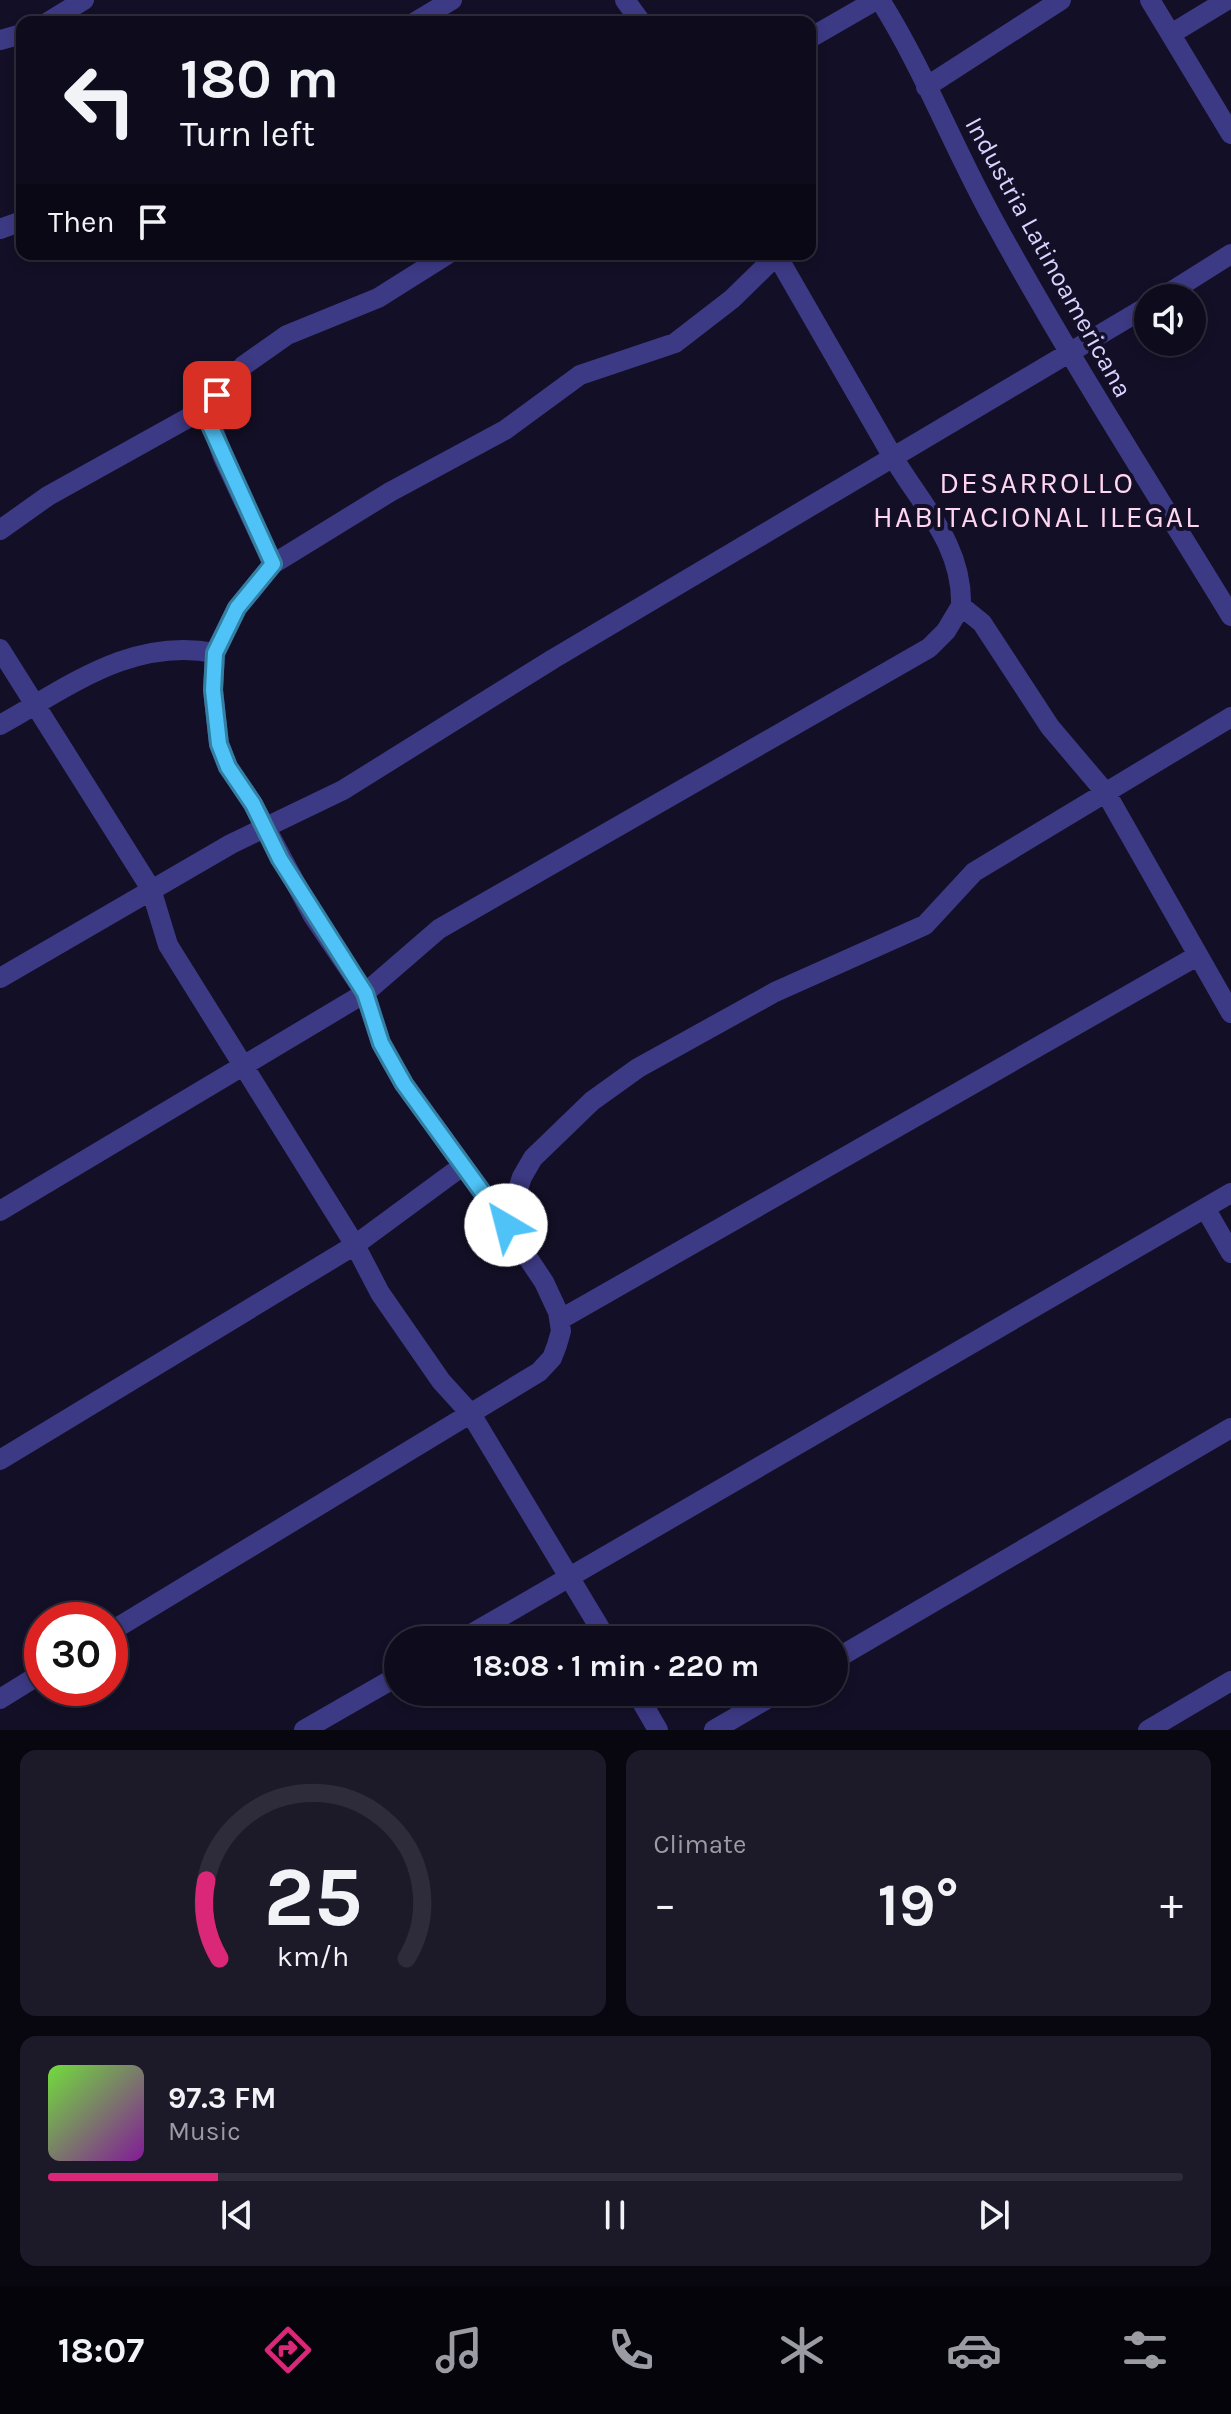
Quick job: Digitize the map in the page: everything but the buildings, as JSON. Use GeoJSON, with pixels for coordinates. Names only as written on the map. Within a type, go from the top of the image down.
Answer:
{"type":"FeatureCollection","features":[{"type":"Feature","properties":{"kind":"street"},"geometry":{"type":"LineString","coordinates":[[58,16],[84,0]]}},
{"type":"Feature","properties":{"kind":"street"},"geometry":{"type":"LineString","coordinates":[[425,16],[452,0]]}},
{"type":"Feature","properties":{"kind":"street"},"geometry":{"type":"LineString","coordinates":[[816,35],[878,0]]}},
{"type":"Feature","properties":{"kind":"street","name":"Industria Latinoamericana"},"geometry":{"type":"LineString","coordinates":[[878,0],[899,30],[992,218],[1069,356],[1142,468],[1231,616]]}},
{"type":"Feature","properties":{"kind":"street"},"geometry":{"type":"LineString","coordinates":[[926,87],[1061,0]]}},
{"type":"Feature","properties":{"kind":"street"},"geometry":{"type":"LineString","coordinates":[[1150,0],[1231,134]]}},
{"type":"Feature","properties":{"kind":"street"},"geometry":{"type":"LineString","coordinates":[[1171,34],[1227,0]]}},
{"type":"Feature","properties":{"kind":"street"},"geometry":{"type":"LineString","coordinates":[[1183,284],[1231,254]]}},
{"type":"Feature","properties":{"kind":"street"},"geometry":{"type":"LineString","coordinates":[[0,530],[48,496],[206,408],[243,366],[287,335],[378,298],[438,260]]}},
{"type":"Feature","properties":{"kind":"street"},"geometry":{"type":"LineString","coordinates":[[128,1621],[539,1372],[552,1358],[561,1319],[544,1282],[506,1225],[461,1167],[404,1084],[381,1043],[365,993],[313,916],[228,767],[219,744],[213,690],[215,653],[237,608],[273,564],[390,492],[505,430],[580,375],[675,343],[732,299],[771,260]]}},
{"type":"Feature","properties":{"kind":"street"},"geometry":{"type":"LineString","coordinates":[[0,1211],[365,993],[439,929],[929,648],[946,631],[961,606],[955,559],[935,516],[893,458],[780,260]]}},
{"type":"Feature","properties":{"kind":"street"},"geometry":{"type":"LineString","coordinates":[[0,978],[231,844],[266,831],[410,751],[541,666],[1134,315]]}},
{"type":"Feature","properties":{"kind":"street"},"geometry":{"type":"LineString","coordinates":[[206,408],[223,457],[273,564]]}},
{"type":"Feature","properties":{"kind":"street"},"geometry":{"type":"LineString","coordinates":[[961,606],[982,623],[1050,727],[1106,793],[1231,1013]]}},
{"type":"Feature","properties":{"kind":"street"},"geometry":{"type":"LineString","coordinates":[[0,725],[129,655],[168,648],[215,653]]}},
{"type":"Feature","properties":{"kind":"street"},"geometry":{"type":"LineString","coordinates":[[0,649],[33,706],[151,889],[168,945],[355,1245],[380,1293],[456,1401],[471,1414],[599,1626]]}},
{"type":"Feature","properties":{"kind":"street"},"geometry":{"type":"LineString","coordinates":[[506,1225],[522,1177],[533,1158],[592,1101],[638,1068],[775,992],[925,925],[974,872],[1231,717]]}},
{"type":"Feature","properties":{"kind":"street"},"geometry":{"type":"LineString","coordinates":[[561,1319],[1197,956]]}},
{"type":"Feature","properties":{"kind":"street"},"geometry":{"type":"LineString","coordinates":[[0,1460],[355,1245],[461,1167]]}},
{"type":"Feature","properties":{"kind":"street"},"geometry":{"type":"LineString","coordinates":[[485,1626],[1231,1193]]}},
{"type":"Feature","properties":{"kind":"street"},"geometry":{"type":"LineString","coordinates":[[1205,1208],[1231,1253]]}},
{"type":"Feature","properties":{"kind":"street"},"geometry":{"type":"LineString","coordinates":[[848,1652],[1231,1428]]}},
{"type":"Feature","properties":{"kind":"street"},"geometry":{"type":"LineString","coordinates":[[1148,1730],[1231,1681]]}},
{"type":"Feature","properties":{"kind":"street"},"geometry":{"type":"LineString","coordinates":[[0,1699],[24,1684]]}},
{"type":"Feature","properties":{"kind":"street"},"geometry":{"type":"LineString","coordinates":[[304,1730],[384,1684]]}},
{"type":"Feature","properties":{"kind":"street"},"geometry":{"type":"LineString","coordinates":[[644,1706],[658,1730]]}},
{"type":"Feature","properties":{"kind":"street"},"geometry":{"type":"LineString","coordinates":[[714,1730],[755,1706]]}},
{"type":"Feature","properties":{"kind":"district","name":"DESARROLLO HABITACIONAL ILEGAL"},"geometry":{"type":"Point","coordinates":[1037,500]}},
{"type":"Feature","properties":{"kind":"route"},"geometry":{"type":"LineString","coordinates":[[217,395],[206,408],[206,416],[273,564],[237,608],[215,653],[213,690],[219,744],[228,767],[253,804],[313,916],[365,993],[381,1043],[404,1084],[461,1167],[506,1225]]}}]}
